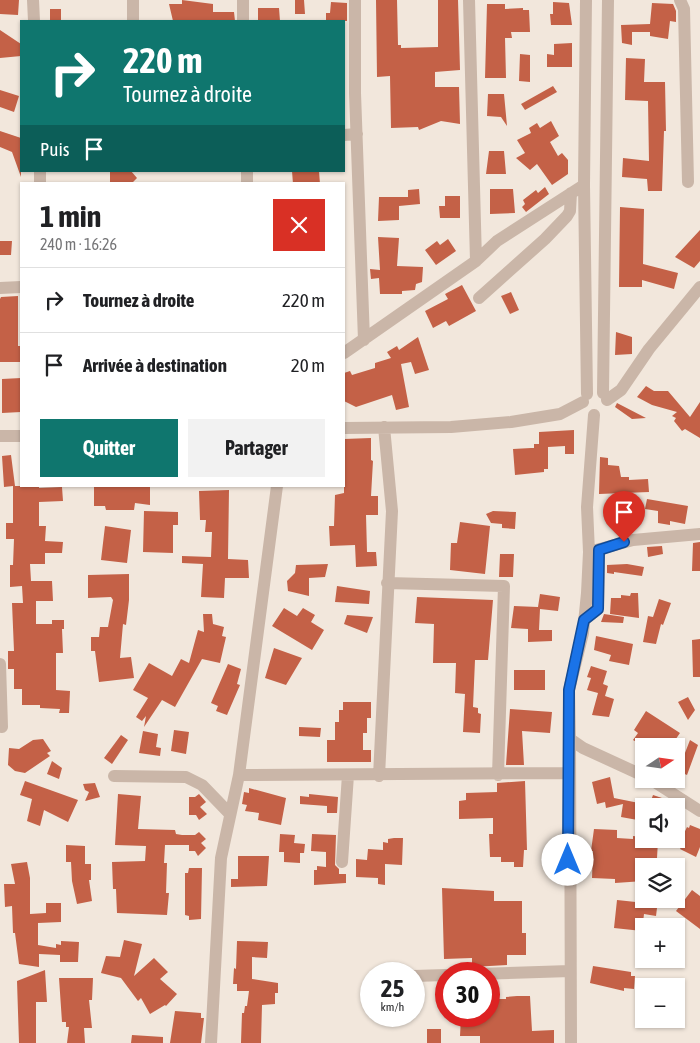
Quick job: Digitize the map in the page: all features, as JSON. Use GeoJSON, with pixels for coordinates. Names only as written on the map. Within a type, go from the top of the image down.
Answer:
{"type":"FeatureCollection","features":[{"type":"Feature","properties":{"kind":"street"},"geometry":{"type":"LineString","coordinates":[[33,0],[34,20]]}},
{"type":"Feature","properties":{"kind":"street"},"geometry":{"type":"LineString","coordinates":[[133,0],[133,20]]}},
{"type":"Feature","properties":{"kind":"street"},"geometry":{"type":"LineString","coordinates":[[243,0],[243,20]]}},
{"type":"Feature","properties":{"kind":"street"},"geometry":{"type":"LineString","coordinates":[[355,0],[350,134],[364,340]]}},
{"type":"Feature","properties":{"kind":"street"},"geometry":{"type":"LineString","coordinates":[[469,0],[476,261]]}},
{"type":"Feature","properties":{"kind":"street"},"geometry":{"type":"LineString","coordinates":[[586,0],[584,185],[585,398],[586,410],[594,415]]}},
{"type":"Feature","properties":{"kind":"street"},"geometry":{"type":"LineString","coordinates":[[594,415],[603,412],[605,396],[608,0]]}},
{"type":"Feature","properties":{"kind":"street"},"geometry":{"type":"LineString","coordinates":[[680,0],[684,9],[688,182]]}},
{"type":"Feature","properties":{"kind":"street"},"geometry":{"type":"LineString","coordinates":[[345,352],[476,261],[497,241],[584,185]]}},
{"type":"Feature","properties":{"kind":"street"},"geometry":{"type":"LineString","coordinates":[[479,298],[545,240],[567,216],[571,204],[570,193]]}},
{"type":"Feature","properties":{"kind":"street"},"geometry":{"type":"LineString","coordinates":[[345,428],[451,427],[511,422],[560,414],[594,390],[605,396],[621,390],[649,349],[700,286]]}},
{"type":"Feature","properties":{"kind":"street"},"geometry":{"type":"LineString","coordinates":[[0,288],[20,287]]}},
{"type":"Feature","properties":{"kind":"street"},"geometry":{"type":"LineString","coordinates":[[571,1043],[569,690],[584,620],[593,594],[594,551],[587,507],[594,415]]}},
{"type":"Feature","properties":{"kind":"street"},"geometry":{"type":"LineString","coordinates":[[380,776],[387,582],[392,511],[384,427]]}},
{"type":"Feature","properties":{"kind":"street"},"geometry":{"type":"LineString","coordinates":[[0,436],[20,436]]}},
{"type":"Feature","properties":{"kind":"street"},"geometry":{"type":"LineString","coordinates":[[212,1043],[222,858],[239,775],[277,487]]}},
{"type":"Feature","properties":{"kind":"street"},"geometry":{"type":"LineString","coordinates":[[594,551],[633,540],[700,534]]}},
{"type":"Feature","properties":{"kind":"street"},"geometry":{"type":"LineString","coordinates":[[387,582],[504,586],[498,775]]}},
{"type":"Feature","properties":{"kind":"street"},"geometry":{"type":"LineString","coordinates":[[0,664],[2,727]]}},
{"type":"Feature","properties":{"kind":"street"},"geometry":{"type":"LineString","coordinates":[[570,739],[583,748],[635,772]]}},
{"type":"Feature","properties":{"kind":"street"},"geometry":{"type":"LineString","coordinates":[[239,775],[380,776],[569,773]]}},
{"type":"Feature","properties":{"kind":"street"},"geometry":{"type":"LineString","coordinates":[[342,862],[348,775]]}},
{"type":"Feature","properties":{"kind":"street"},"geometry":{"type":"LineString","coordinates":[[114,776],[186,777],[202,785],[230,814]]}},
{"type":"Feature","properties":{"kind":"street"},"geometry":{"type":"LineString","coordinates":[[664,788],[700,811]]}},
{"type":"Feature","properties":{"kind":"street"},"geometry":{"type":"LineString","coordinates":[[500,973],[570,971]]}},
{"type":"Feature","properties":{"kind":"building"},"geometry":{"type":"Polygon","coordinates":[[[0,0],[19,0],[18,15],[0,14],[0,0]]]}},
{"type":"Feature","properties":{"kind":"building"},"geometry":{"type":"Polygon","coordinates":[[[182,0],[213,4],[213,12],[234,12],[235,20],[173,20],[169,4],[182,4],[182,0]]]}},
{"type":"Feature","properties":{"kind":"building"},"geometry":{"type":"Polygon","coordinates":[[[295,0],[304,0],[305,14],[295,14],[295,0]]]}},
{"type":"Feature","properties":{"kind":"building"},"geometry":{"type":"Polygon","coordinates":[[[376,0],[397,0],[398,45],[401,45],[401,48],[438,47],[438,0],[458,0],[460,70],[435,72],[435,87],[459,87],[460,124],[441,121],[419,130],[418,127],[391,128],[390,76],[377,77],[376,0]]]}},
{"type":"Feature","properties":{"kind":"building"},"geometry":{"type":"Polygon","coordinates":[[[331,2],[347,3],[347,21],[326,20],[326,13],[330,13],[331,2]]]}},
{"type":"Feature","properties":{"kind":"building"},"geometry":{"type":"Polygon","coordinates":[[[553,2],[569,3],[572,25],[551,25],[550,14],[553,14],[553,2]]]}},
{"type":"Feature","properties":{"kind":"building"},"geometry":{"type":"Polygon","coordinates":[[[652,3],[673,4],[676,11],[676,22],[670,21],[668,39],[650,36],[650,32],[632,32],[632,45],[622,43],[621,25],[650,24],[652,3]]]}},
{"type":"Feature","properties":{"kind":"building"},"geometry":{"type":"Polygon","coordinates":[[[487,4],[505,4],[505,9],[523,8],[523,10],[529,10],[530,32],[511,32],[512,38],[505,38],[506,78],[485,78],[487,4]]]}},
{"type":"Feature","properties":{"kind":"building"},"geometry":{"type":"Polygon","coordinates":[[[258,8],[279,8],[280,20],[258,20],[258,8]]]}},
{"type":"Feature","properties":{"kind":"building"},"geometry":{"type":"Polygon","coordinates":[[[50,9],[61,9],[61,20],[50,20],[50,9]]]}},
{"type":"Feature","properties":{"kind":"building"},"geometry":{"type":"Polygon","coordinates":[[[0,30],[20,43],[20,56],[0,58],[0,30]]]}},
{"type":"Feature","properties":{"kind":"building"},"geometry":{"type":"Polygon","coordinates":[[[572,43],[572,67],[547,67],[547,54],[554,55],[554,44],[572,43]]]}},
{"type":"Feature","properties":{"kind":"building"},"geometry":{"type":"Polygon","coordinates":[[[520,54],[530,55],[530,82],[519,81],[520,54]]]}},
{"type":"Feature","properties":{"kind":"building"},"geometry":{"type":"Polygon","coordinates":[[[626,58],[645,59],[644,82],[665,82],[666,131],[664,131],[662,191],[648,191],[647,179],[622,177],[623,158],[649,161],[648,101],[625,100],[626,58]]]}},
{"type":"Feature","properties":{"kind":"building"},"geometry":{"type":"Polygon","coordinates":[[[553,86],[557,92],[525,110],[521,104],[553,86]]]}},
{"type":"Feature","properties":{"kind":"building"},"geometry":{"type":"Polygon","coordinates":[[[0,90],[19,96],[14,112],[0,107],[0,90]]]}},
{"type":"Feature","properties":{"kind":"building"},"geometry":{"type":"Polygon","coordinates":[[[488,94],[504,94],[507,126],[501,117],[487,116],[488,94]]]}},
{"type":"Feature","properties":{"kind":"building"},"geometry":{"type":"Polygon","coordinates":[[[551,121],[559,136],[550,142],[558,156],[562,153],[568,160],[568,174],[552,185],[537,164],[530,170],[516,158],[525,153],[517,140],[531,133],[529,128],[537,123],[540,128],[551,121]]]}},
{"type":"Feature","properties":{"kind":"building"},"geometry":{"type":"Polygon","coordinates":[[[0,131],[20,138],[21,177],[12,152],[0,147],[0,131]]]}},
{"type":"Feature","properties":{"kind":"building"},"geometry":{"type":"Polygon","coordinates":[[[489,151],[504,151],[506,174],[486,174],[489,151]]]}},
{"type":"Feature","properties":{"kind":"building"},"geometry":{"type":"Polygon","coordinates":[[[110,172],[132,172],[137,178],[133,182],[110,182],[110,172]]]}},
{"type":"Feature","properties":{"kind":"building"},"geometry":{"type":"Polygon","coordinates":[[[292,172],[319,172],[320,182],[293,182],[292,172]]]}},
{"type":"Feature","properties":{"kind":"building"},"geometry":{"type":"Polygon","coordinates":[[[545,187],[549,194],[526,212],[522,207],[525,204],[523,200],[536,190],[538,193],[545,187]]]}},
{"type":"Feature","properties":{"kind":"building"},"geometry":{"type":"Polygon","coordinates":[[[419,189],[420,204],[399,206],[399,220],[378,221],[379,197],[408,197],[408,190],[419,189]]]}},
{"type":"Feature","properties":{"kind":"building"},"geometry":{"type":"Polygon","coordinates":[[[490,189],[513,189],[515,213],[490,214],[490,189]]]}},
{"type":"Feature","properties":{"kind":"building"},"geometry":{"type":"Polygon","coordinates":[[[445,196],[460,196],[460,218],[440,218],[439,206],[445,206],[445,196]]]}},
{"type":"Feature","properties":{"kind":"building"},"geometry":{"type":"Polygon","coordinates":[[[620,207],[644,209],[643,264],[678,273],[674,289],[642,280],[642,287],[619,287],[620,207]]]}},
{"type":"Feature","properties":{"kind":"building"},"geometry":{"type":"Polygon","coordinates":[[[700,230],[700,261],[694,268],[675,257],[700,230]]]}},
{"type":"Feature","properties":{"kind":"building"},"geometry":{"type":"Polygon","coordinates":[[[378,237],[399,238],[397,266],[423,267],[422,282],[416,284],[415,290],[402,291],[402,294],[380,294],[379,278],[371,279],[370,269],[380,270],[378,237]]]}},
{"type":"Feature","properties":{"kind":"building"},"geometry":{"type":"Polygon","coordinates":[[[448,239],[456,251],[436,265],[425,250],[437,241],[440,245],[448,239]]]}},
{"type":"Feature","properties":{"kind":"building"},"geometry":{"type":"Polygon","coordinates":[[[0,241],[12,241],[11,255],[0,255],[0,241]]]}},
{"type":"Feature","properties":{"kind":"building"},"geometry":{"type":"Polygon","coordinates":[[[462,285],[476,311],[449,326],[446,321],[433,328],[425,311],[448,299],[445,294],[462,285]]]}},
{"type":"Feature","properties":{"kind":"building"},"geometry":{"type":"Polygon","coordinates":[[[511,292],[519,310],[510,314],[501,296],[511,292]]]}},
{"type":"Feature","properties":{"kind":"building"},"geometry":{"type":"Polygon","coordinates":[[[18,296],[18,346],[20,346],[20,362],[0,362],[1,297],[18,296]]]}},
{"type":"Feature","properties":{"kind":"building"},"geometry":{"type":"Polygon","coordinates":[[[616,332],[632,337],[632,354],[615,355],[616,332]]]}},
{"type":"Feature","properties":{"kind":"building"},"geometry":{"type":"Polygon","coordinates":[[[418,337],[429,370],[415,374],[411,362],[401,364],[409,407],[396,410],[392,395],[356,407],[345,402],[345,373],[350,371],[352,375],[375,368],[375,363],[391,358],[387,352],[397,346],[399,350],[418,337]]]}},
{"type":"Feature","properties":{"kind":"building"},"geometry":{"type":"Polygon","coordinates":[[[20,378],[20,412],[2,413],[2,379],[20,378]]]}},
{"type":"Feature","properties":{"kind":"building"},"geometry":{"type":"Polygon","coordinates":[[[646,386],[654,391],[668,391],[690,417],[700,402],[700,438],[685,429],[682,431],[674,421],[676,418],[672,416],[677,412],[652,405],[637,397],[646,386]]]}},
{"type":"Feature","properties":{"kind":"building"},"geometry":{"type":"Polygon","coordinates":[[[617,403],[646,418],[632,419],[615,407],[617,403]]]}},
{"type":"Feature","properties":{"kind":"building"},"geometry":{"type":"Polygon","coordinates":[[[574,430],[574,454],[565,454],[565,446],[548,447],[548,469],[544,469],[544,472],[515,475],[513,449],[534,448],[534,444],[539,444],[539,432],[574,430]]]}},
{"type":"Feature","properties":{"kind":"building"},"geometry":{"type":"Polygon","coordinates":[[[371,438],[371,460],[373,461],[371,496],[378,496],[378,515],[366,515],[367,552],[376,552],[377,566],[356,567],[355,545],[330,546],[329,526],[334,526],[335,495],[344,493],[345,487],[345,439],[371,438]]]}},
{"type":"Feature","properties":{"kind":"building"},"geometry":{"type":"Polygon","coordinates":[[[11,455],[15,486],[62,487],[63,501],[39,502],[39,526],[46,526],[45,541],[63,542],[62,553],[45,553],[45,564],[30,564],[31,581],[52,581],[53,601],[36,601],[36,624],[52,624],[52,620],[64,620],[64,629],[62,629],[63,653],[56,653],[56,690],[70,691],[69,713],[59,713],[60,709],[40,708],[40,705],[22,705],[22,689],[14,689],[14,669],[8,669],[8,651],[14,651],[12,603],[23,603],[22,586],[10,587],[10,565],[13,565],[14,539],[6,539],[6,523],[13,523],[13,486],[4,487],[2,456],[11,455]]]}},
{"type":"Feature","properties":{"kind":"building"},"geometry":{"type":"Polygon","coordinates":[[[600,457],[608,458],[608,465],[619,466],[621,477],[629,477],[629,480],[648,479],[649,492],[599,494],[600,457]]]}},
{"type":"Feature","properties":{"kind":"building"},"geometry":{"type":"Polygon","coordinates":[[[94,487],[150,487],[150,505],[135,503],[134,510],[106,510],[105,506],[94,506],[94,487]]]}},
{"type":"Feature","properties":{"kind":"building"},"geometry":{"type":"Polygon","coordinates":[[[229,490],[228,559],[248,560],[249,578],[225,578],[224,598],[201,597],[203,564],[182,563],[182,556],[211,557],[212,532],[205,532],[206,520],[200,520],[199,491],[229,490]]]}},
{"type":"Feature","properties":{"kind":"building"},"geometry":{"type":"Polygon","coordinates":[[[647,499],[688,506],[685,524],[670,521],[670,525],[658,523],[658,511],[645,509],[647,499]]]}},
{"type":"Feature","properties":{"kind":"building"},"geometry":{"type":"Polygon","coordinates":[[[144,511],[178,512],[178,525],[173,525],[173,553],[143,552],[144,511]]]}},
{"type":"Feature","properties":{"kind":"building"},"geometry":{"type":"Polygon","coordinates":[[[493,511],[516,512],[515,529],[502,528],[502,524],[491,523],[486,514],[493,511]]]}},
{"type":"Feature","properties":{"kind":"building"},"geometry":{"type":"Polygon","coordinates":[[[460,522],[490,526],[485,574],[450,570],[451,543],[457,543],[460,522]]]}},
{"type":"Feature","properties":{"kind":"building"},"geometry":{"type":"Polygon","coordinates":[[[105,526],[131,530],[127,563],[101,560],[105,526]]]}},
{"type":"Feature","properties":{"kind":"building"},"geometry":{"type":"Polygon","coordinates":[[[700,542],[700,571],[692,571],[693,543],[700,542]]]}},
{"type":"Feature","properties":{"kind":"building"},"geometry":{"type":"Polygon","coordinates":[[[662,546],[663,554],[648,557],[647,547],[662,546]]]}},
{"type":"Feature","properties":{"kind":"building"},"geometry":{"type":"Polygon","coordinates":[[[500,554],[514,554],[513,577],[499,577],[500,554]]]}},
{"type":"Feature","properties":{"kind":"building"},"geometry":{"type":"Polygon","coordinates":[[[328,564],[325,577],[309,578],[309,596],[288,591],[287,581],[295,573],[296,565],[328,564]]]}},
{"type":"Feature","properties":{"kind":"building"},"geometry":{"type":"Polygon","coordinates":[[[627,564],[644,567],[642,576],[614,572],[614,574],[607,573],[607,565],[627,564]]]}},
{"type":"Feature","properties":{"kind":"building"},"geometry":{"type":"Polygon","coordinates":[[[129,574],[129,600],[126,625],[123,624],[120,658],[131,657],[134,678],[99,682],[95,651],[91,651],[91,637],[99,637],[100,627],[108,627],[113,600],[111,597],[88,598],[88,575],[129,574]]]}},
{"type":"Feature","properties":{"kind":"building"},"geometry":{"type":"Polygon","coordinates":[[[337,586],[370,591],[369,604],[335,602],[337,586]]]}},
{"type":"Feature","properties":{"kind":"building"},"geometry":{"type":"Polygon","coordinates":[[[631,593],[638,593],[639,618],[610,614],[611,598],[621,598],[621,595],[630,596],[631,593]]]}},
{"type":"Feature","properties":{"kind":"building"},"geometry":{"type":"Polygon","coordinates":[[[540,594],[560,597],[558,611],[540,609],[539,630],[552,630],[552,641],[528,642],[528,629],[511,628],[514,606],[538,607],[540,594]]]}},
{"type":"Feature","properties":{"kind":"building"},"geometry":{"type":"Polygon","coordinates":[[[417,597],[493,600],[488,660],[475,660],[473,707],[478,708],[478,713],[481,714],[480,733],[463,732],[465,694],[455,693],[456,663],[433,663],[434,624],[415,623],[417,597]]]}},
{"type":"Feature","properties":{"kind":"building"},"geometry":{"type":"Polygon","coordinates":[[[659,599],[671,603],[663,625],[661,624],[656,644],[643,642],[648,616],[653,617],[659,599]]]}},
{"type":"Feature","properties":{"kind":"building"},"geometry":{"type":"Polygon","coordinates":[[[284,608],[297,616],[303,608],[315,615],[311,622],[324,630],[312,650],[272,626],[284,608]]]}},
{"type":"Feature","properties":{"kind":"building"},"geometry":{"type":"Polygon","coordinates":[[[203,614],[212,614],[213,624],[224,627],[222,636],[226,637],[220,663],[202,659],[175,707],[162,700],[144,727],[146,716],[142,721],[136,717],[148,698],[133,690],[149,663],[172,676],[181,659],[189,663],[198,630],[204,632],[203,614]]]}},
{"type":"Feature","properties":{"kind":"building"},"geometry":{"type":"Polygon","coordinates":[[[604,614],[624,617],[623,623],[601,622],[604,614]]]}},
{"type":"Feature","properties":{"kind":"building"},"geometry":{"type":"Polygon","coordinates":[[[347,615],[373,617],[367,633],[344,624],[347,615]]]}},
{"type":"Feature","properties":{"kind":"building"},"geometry":{"type":"Polygon","coordinates":[[[596,636],[633,644],[629,665],[609,661],[611,655],[594,650],[596,636]]]}},
{"type":"Feature","properties":{"kind":"building"},"geometry":{"type":"Polygon","coordinates":[[[700,639],[700,677],[693,677],[692,640],[700,639]]]}},
{"type":"Feature","properties":{"kind":"building"},"geometry":{"type":"Polygon","coordinates":[[[274,648],[302,658],[286,685],[265,678],[274,648]]]}},
{"type":"Feature","properties":{"kind":"building"},"geometry":{"type":"Polygon","coordinates":[[[228,664],[241,669],[237,684],[240,685],[227,715],[216,711],[218,706],[211,703],[228,664]]]}},
{"type":"Feature","properties":{"kind":"building"},"geometry":{"type":"Polygon","coordinates":[[[591,666],[607,671],[603,684],[608,686],[605,696],[614,699],[609,717],[592,715],[598,693],[587,690],[591,678],[587,677],[591,666]]]}},
{"type":"Feature","properties":{"kind":"building"},"geometry":{"type":"Polygon","coordinates":[[[514,670],[545,670],[545,690],[514,690],[514,670]]]}},
{"type":"Feature","properties":{"kind":"building"},"geometry":{"type":"Polygon","coordinates":[[[688,697],[695,710],[688,720],[678,702],[688,697]]]}},
{"type":"Feature","properties":{"kind":"building"},"geometry":{"type":"Polygon","coordinates":[[[343,702],[371,702],[371,718],[367,718],[367,733],[363,733],[363,750],[371,750],[371,762],[327,762],[327,740],[335,740],[335,722],[339,722],[339,710],[343,710],[343,702]]]}},
{"type":"Feature","properties":{"kind":"building"},"geometry":{"type":"Polygon","coordinates":[[[510,709],[552,712],[550,733],[522,731],[524,765],[506,765],[510,709]]]}},
{"type":"Feature","properties":{"kind":"building"},"geometry":{"type":"Polygon","coordinates":[[[646,711],[680,733],[677,738],[635,738],[635,741],[633,740],[638,733],[634,730],[646,711]]]}},
{"type":"Feature","properties":{"kind":"building"},"geometry":{"type":"Polygon","coordinates":[[[299,727],[321,728],[320,737],[299,736],[299,727]]]}},
{"type":"Feature","properties":{"kind":"building"},"geometry":{"type":"Polygon","coordinates":[[[174,730],[189,732],[186,754],[171,751],[174,730]]]}},
{"type":"Feature","properties":{"kind":"building"},"geometry":{"type":"Polygon","coordinates":[[[143,731],[158,734],[156,747],[161,748],[160,756],[139,753],[143,731]]]}},
{"type":"Feature","properties":{"kind":"building"},"geometry":{"type":"Polygon","coordinates":[[[121,735],[128,740],[112,764],[104,758],[121,735]]]}},
{"type":"Feature","properties":{"kind":"building"},"geometry":{"type":"Polygon","coordinates":[[[43,739],[51,751],[47,753],[50,756],[25,773],[15,771],[8,765],[9,748],[19,749],[33,740],[43,739]]]}},
{"type":"Feature","properties":{"kind":"building"},"geometry":{"type":"Polygon","coordinates":[[[690,740],[698,745],[687,775],[685,774],[685,753],[690,740]]]}},
{"type":"Feature","properties":{"kind":"building"},"geometry":{"type":"Polygon","coordinates":[[[52,761],[62,768],[59,779],[47,774],[52,761]]]}},
{"type":"Feature","properties":{"kind":"building"},"geometry":{"type":"Polygon","coordinates":[[[610,777],[614,798],[635,802],[635,820],[621,817],[623,804],[606,808],[605,802],[597,804],[592,782],[610,777]]]}},
{"type":"Feature","properties":{"kind":"building"},"geometry":{"type":"Polygon","coordinates":[[[25,781],[78,800],[68,822],[44,810],[40,826],[27,821],[32,799],[20,795],[25,781]]]}},
{"type":"Feature","properties":{"kind":"building"},"geometry":{"type":"Polygon","coordinates":[[[525,781],[527,850],[524,850],[523,867],[514,867],[514,862],[501,862],[501,857],[490,857],[489,834],[493,834],[493,818],[459,819],[459,801],[466,800],[466,793],[497,792],[497,783],[525,781]]]}},
{"type":"Feature","properties":{"kind":"building"},"geometry":{"type":"Polygon","coordinates":[[[95,783],[100,797],[85,801],[89,792],[85,790],[83,784],[95,783]]]}},
{"type":"Feature","properties":{"kind":"building"},"geometry":{"type":"Polygon","coordinates":[[[249,788],[286,798],[281,825],[258,820],[259,813],[245,811],[247,805],[242,804],[244,792],[249,793],[249,788]]]}},
{"type":"Feature","properties":{"kind":"building"},"geometry":{"type":"Polygon","coordinates":[[[118,794],[141,796],[138,829],[175,830],[176,834],[182,835],[195,835],[199,832],[206,839],[201,843],[206,848],[198,856],[195,851],[189,851],[189,845],[165,845],[164,863],[167,863],[166,893],[169,893],[167,915],[117,913],[116,889],[113,889],[112,862],[145,861],[146,846],[115,845],[118,794]]]}},
{"type":"Feature","properties":{"kind":"building"},"geometry":{"type":"Polygon","coordinates":[[[199,794],[206,802],[200,807],[207,814],[199,820],[196,815],[189,815],[189,797],[195,797],[199,794]]]}},
{"type":"Feature","properties":{"kind":"building"},"geometry":{"type":"Polygon","coordinates":[[[309,794],[338,797],[337,813],[327,813],[327,806],[300,804],[300,796],[309,797],[309,794]]]}},
{"type":"Feature","properties":{"kind":"building"},"geometry":{"type":"Polygon","coordinates":[[[690,825],[700,829],[700,847],[696,857],[680,849],[685,848],[685,831],[687,827],[689,828],[690,825]]]}},
{"type":"Feature","properties":{"kind":"building"},"geometry":{"type":"Polygon","coordinates":[[[594,829],[617,830],[617,838],[633,839],[633,836],[635,836],[635,848],[658,848],[657,858],[635,858],[635,882],[615,883],[615,879],[592,878],[593,851],[591,851],[594,829]]]}},
{"type":"Feature","properties":{"kind":"building"},"geometry":{"type":"Polygon","coordinates":[[[280,834],[295,835],[294,843],[305,844],[304,853],[300,853],[300,863],[284,862],[284,852],[279,852],[280,834]]]}},
{"type":"Feature","properties":{"kind":"building"},"geometry":{"type":"Polygon","coordinates":[[[312,834],[336,835],[335,865],[339,869],[339,874],[346,874],[346,883],[314,885],[314,870],[317,870],[317,866],[326,867],[326,852],[311,851],[312,834]]]}},
{"type":"Feature","properties":{"kind":"building"},"geometry":{"type":"Polygon","coordinates":[[[403,838],[402,865],[385,864],[385,885],[378,884],[378,878],[356,877],[356,859],[367,860],[368,849],[383,850],[383,842],[388,843],[388,839],[403,838]]]}},
{"type":"Feature","properties":{"kind":"building"},"geometry":{"type":"Polygon","coordinates":[[[66,845],[85,846],[85,864],[91,864],[91,880],[89,880],[92,901],[77,904],[72,881],[71,862],[66,862],[66,845]]]}},
{"type":"Feature","properties":{"kind":"building"},"geometry":{"type":"Polygon","coordinates":[[[238,856],[269,856],[267,886],[231,887],[231,879],[238,879],[238,856]]]}},
{"type":"Feature","properties":{"kind":"building"},"geometry":{"type":"Polygon","coordinates":[[[27,862],[30,878],[30,914],[46,913],[46,903],[61,903],[61,922],[38,923],[38,945],[56,948],[56,944],[61,945],[61,941],[79,942],[78,962],[60,962],[60,955],[39,954],[39,967],[19,964],[15,933],[13,933],[12,906],[5,907],[4,884],[15,884],[11,864],[27,862]]]}},
{"type":"Feature","properties":{"kind":"building"},"geometry":{"type":"Polygon","coordinates":[[[189,868],[202,868],[201,919],[189,920],[189,916],[185,915],[185,873],[188,873],[189,868]]]}},
{"type":"Feature","properties":{"kind":"building"},"geometry":{"type":"Polygon","coordinates":[[[442,888],[494,891],[494,901],[522,901],[522,933],[526,933],[526,955],[507,955],[507,965],[500,965],[500,962],[472,962],[472,958],[444,959],[442,888]]]}},
{"type":"Feature","properties":{"kind":"building"},"geometry":{"type":"Polygon","coordinates":[[[692,890],[700,896],[700,929],[676,911],[678,908],[685,908],[685,899],[692,890]]]}},
{"type":"Feature","properties":{"kind":"building"},"geometry":{"type":"Polygon","coordinates":[[[617,900],[635,902],[635,908],[657,908],[656,916],[644,914],[644,918],[635,918],[635,930],[614,928],[617,900]]]}},
{"type":"Feature","properties":{"kind":"building"},"geometry":{"type":"Polygon","coordinates":[[[124,940],[142,944],[134,976],[154,958],[168,972],[160,979],[177,994],[166,1006],[150,1014],[141,998],[138,1001],[121,978],[101,973],[106,956],[120,957],[124,940]]]}},
{"type":"Feature","properties":{"kind":"building"},"geometry":{"type":"Polygon","coordinates":[[[237,941],[268,942],[267,958],[252,957],[252,979],[278,983],[278,993],[275,993],[275,1004],[262,1005],[261,1043],[241,1043],[242,1013],[244,1013],[245,1006],[247,1006],[249,991],[237,991],[237,984],[233,984],[234,968],[236,969],[237,941]]]}},
{"type":"Feature","properties":{"kind":"building"},"geometry":{"type":"Polygon","coordinates":[[[593,966],[631,972],[631,976],[635,976],[634,989],[624,988],[624,991],[590,983],[593,966]]]}},
{"type":"Feature","properties":{"kind":"building"},"geometry":{"type":"Polygon","coordinates":[[[45,970],[47,1002],[36,1002],[36,1043],[19,1043],[17,981],[45,970]]]}},
{"type":"Feature","properties":{"kind":"building"},"geometry":{"type":"Polygon","coordinates":[[[59,978],[93,978],[92,1000],[89,1000],[92,1028],[84,1028],[85,1043],[67,1043],[69,1027],[66,1027],[66,1022],[62,1022],[59,978]]]}},
{"type":"Feature","properties":{"kind":"building"},"geometry":{"type":"Polygon","coordinates":[[[530,996],[532,1031],[554,1030],[554,1043],[480,1043],[480,1036],[460,1036],[460,1027],[500,1027],[500,999],[506,999],[506,997],[530,996]]]}},
{"type":"Feature","properties":{"kind":"building"},"geometry":{"type":"Polygon","coordinates":[[[175,1011],[201,1013],[201,1018],[204,1018],[201,1043],[170,1043],[175,1011]]]}},
{"type":"Feature","properties":{"kind":"building"},"geometry":{"type":"Polygon","coordinates":[[[427,1029],[441,1029],[441,1043],[427,1043],[427,1029]]]}},
{"type":"Feature","properties":{"kind":"building"},"geometry":{"type":"Polygon","coordinates":[[[132,1035],[163,1037],[163,1043],[131,1043],[132,1035]]]}},
{"type":"Feature","properties":{"kind":"route"},"geometry":{"type":"LineString","coordinates":[[568,860],[569,690],[583,633],[584,620],[598,609],[599,550],[624,542]]}}]}
